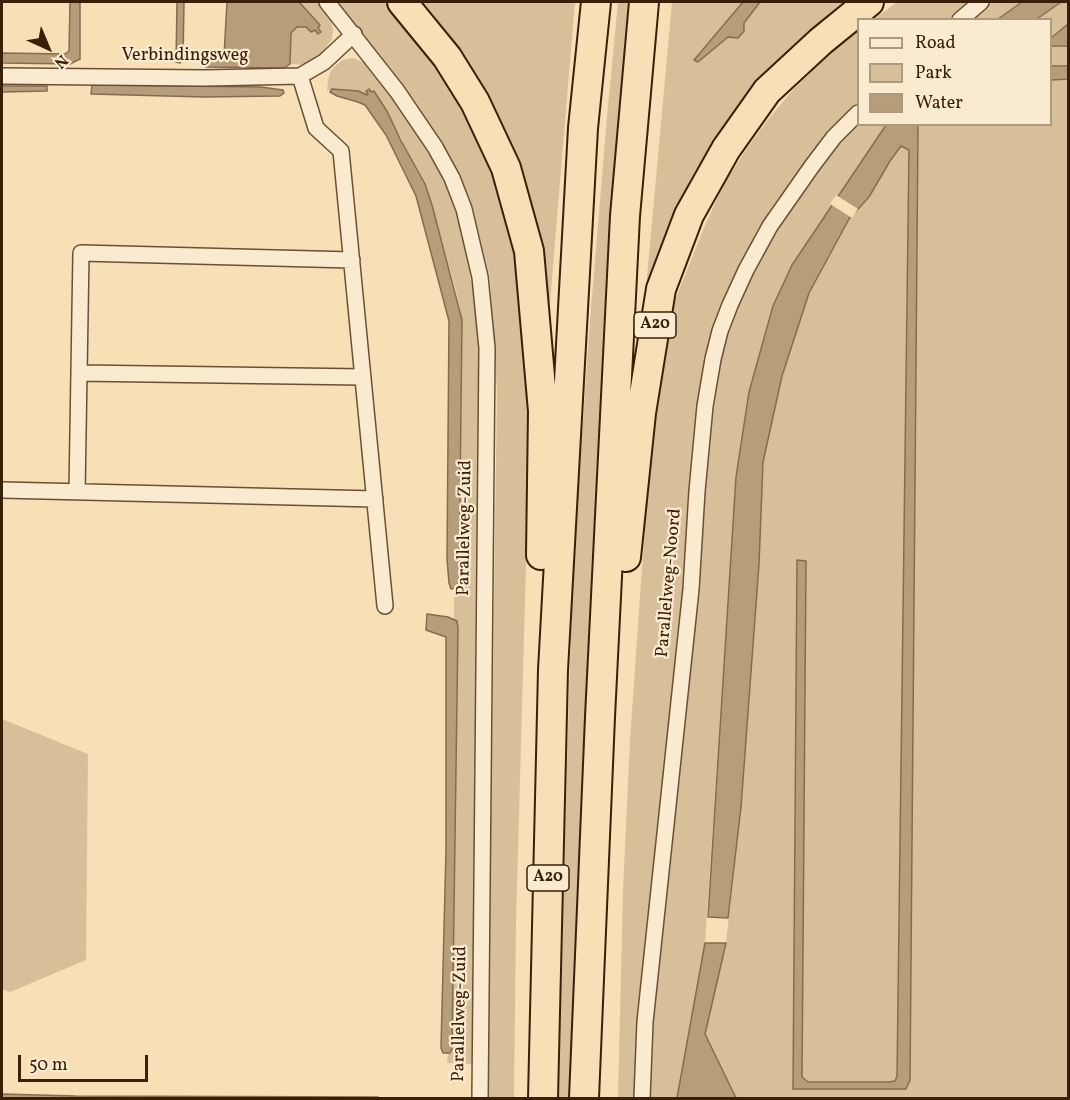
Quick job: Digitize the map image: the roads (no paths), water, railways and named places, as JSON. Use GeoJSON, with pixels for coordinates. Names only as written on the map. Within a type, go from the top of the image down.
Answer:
{"type":"FeatureCollection","features":[{"type":"Feature","properties":{"kind":"highway","name":"A20"},"geometry":{"type":"LineString","coordinates":[[402,2],[447,57],[475,102],[506,168],[530,251],[543,411],[540,631],[553,670]]}},
{"type":"Feature","properties":{"kind":"highway","name":"A20"},"geometry":{"type":"LineString","coordinates":[[543,1093],[553,670],[583,128],[596,2]]}},
{"type":"Feature","properties":{"kind":"highway","name":"A20"},"geometry":{"type":"LineString","coordinates":[[584,1097],[625,216],[644,2]]}},
{"type":"Feature","properties":{"kind":"highway","name":"A20"},"geometry":{"type":"LineString","coordinates":[[600,717],[616,684],[641,413],[661,289],[689,215],[726,149],[767,90],[821,41],[869,2]]}},
{"type":"Feature","properties":{"kind":"street","name":"Parallelweg-Zuid"},"geometry":{"type":"LineString","coordinates":[[327,2],[397,91],[435,147],[452,178],[464,209],[480,277],[487,348],[480,1098]]}},
{"type":"Feature","properties":{"kind":"street"},"geometry":{"type":"LineString","coordinates":[[962,18],[981,2]]}},
{"type":"Feature","properties":{"kind":"street","name":"Verbindingsweg"},"geometry":{"type":"LineString","coordinates":[[2,76],[205,78],[300,76],[324,62],[354,34]]}},
{"type":"Feature","properties":{"kind":"street"},"geometry":{"type":"LineString","coordinates":[[300,76],[316,128],[341,151],[385,606]]}},
{"type":"Feature","properties":{"kind":"street","name":"Parallelweg-Noord"},"geometry":{"type":"LineString","coordinates":[[642,1098],[645,1022],[691,589],[705,406],[713,359],[730,305],[770,226],[834,137],[857,113]]}},
{"type":"Feature","properties":{"kind":"street"},"geometry":{"type":"LineString","coordinates":[[77,492],[81,253],[352,260]]}},
{"type":"Feature","properties":{"kind":"street"},"geometry":{"type":"LineString","coordinates":[[79,373],[363,377]]}},
{"type":"Feature","properties":{"kind":"street"},"geometry":{"type":"LineString","coordinates":[[2,490],[375,499]]}},
{"type":"Feature","properties":{"kind":"water"},"geometry":{"type":"Polygon","coordinates":[[[70,2],[80,2],[80,59],[70,64],[2,63],[2,53],[65,54],[69,51],[70,2]]]}},
{"type":"Feature","properties":{"kind":"water"},"geometry":{"type":"Polygon","coordinates":[[[177,2],[184,2],[183,60],[180,63],[176,62],[177,2]]]}},
{"type":"Feature","properties":{"kind":"water"},"geometry":{"type":"Polygon","coordinates":[[[227,2],[299,2],[320,25],[318,28],[321,32],[318,34],[315,30],[311,32],[306,27],[297,27],[291,33],[290,64],[284,68],[206,67],[207,57],[224,56],[227,2]]]}},
{"type":"Feature","properties":{"kind":"water"},"geometry":{"type":"Polygon","coordinates":[[[743,2],[760,2],[744,23],[744,31],[738,38],[728,37],[698,62],[694,60],[743,2]]]}},
{"type":"Feature","properties":{"kind":"water"},"geometry":{"type":"Polygon","coordinates":[[[1022,2],[1061,2],[1038,18],[999,18],[1022,2]]]}},
{"type":"Feature","properties":{"kind":"water"},"geometry":{"type":"Polygon","coordinates":[[[1068,24],[1068,46],[1052,46],[1052,37],[1068,24]]]}},
{"type":"Feature","properties":{"kind":"water"},"geometry":{"type":"Polygon","coordinates":[[[1052,66],[1068,66],[1068,79],[1052,80],[1052,66]]]}},
{"type":"Feature","properties":{"kind":"water"},"geometry":{"type":"Polygon","coordinates":[[[92,85],[261,87],[283,90],[284,93],[280,96],[204,97],[91,94],[92,85]]]}},
{"type":"Feature","properties":{"kind":"water"},"geometry":{"type":"Polygon","coordinates":[[[2,86],[47,86],[47,91],[2,92],[2,86]]]}},
{"type":"Feature","properties":{"kind":"water"},"geometry":{"type":"Polygon","coordinates":[[[332,89],[358,91],[367,95],[366,91],[369,89],[371,92],[374,91],[388,113],[425,184],[462,320],[459,581],[457,588],[451,589],[447,559],[449,321],[416,196],[386,135],[365,105],[337,96],[330,92],[332,89]]]}},
{"type":"Feature","properties":{"kind":"water"},"geometry":{"type":"Polygon","coordinates":[[[885,126],[918,126],[910,1080],[906,1089],[793,1089],[797,560],[806,561],[802,1077],[808,1082],[889,1082],[895,1081],[897,1076],[909,150],[901,146],[869,197],[849,219],[809,293],[782,376],[763,462],[759,564],[741,807],[728,918],[708,917],[736,477],[749,392],[773,306],[792,265],[885,126]]]}},
{"type":"Feature","properties":{"kind":"water"},"geometry":{"type":"Polygon","coordinates":[[[427,614],[448,617],[457,621],[458,628],[452,1049],[450,1053],[443,1053],[441,1048],[446,849],[446,637],[426,630],[427,614]]]}},
{"type":"Feature","properties":{"kind":"water"},"geometry":{"type":"Polygon","coordinates":[[[705,943],[726,943],[705,1034],[736,1098],[677,1098],[705,943]]]}},
{"type":"Feature","properties":{"kind":"water"},"geometry":{"type":"Polygon","coordinates":[[[2,1094],[75,1096],[378,1098],[2,1098],[2,1094]]]}}]}
